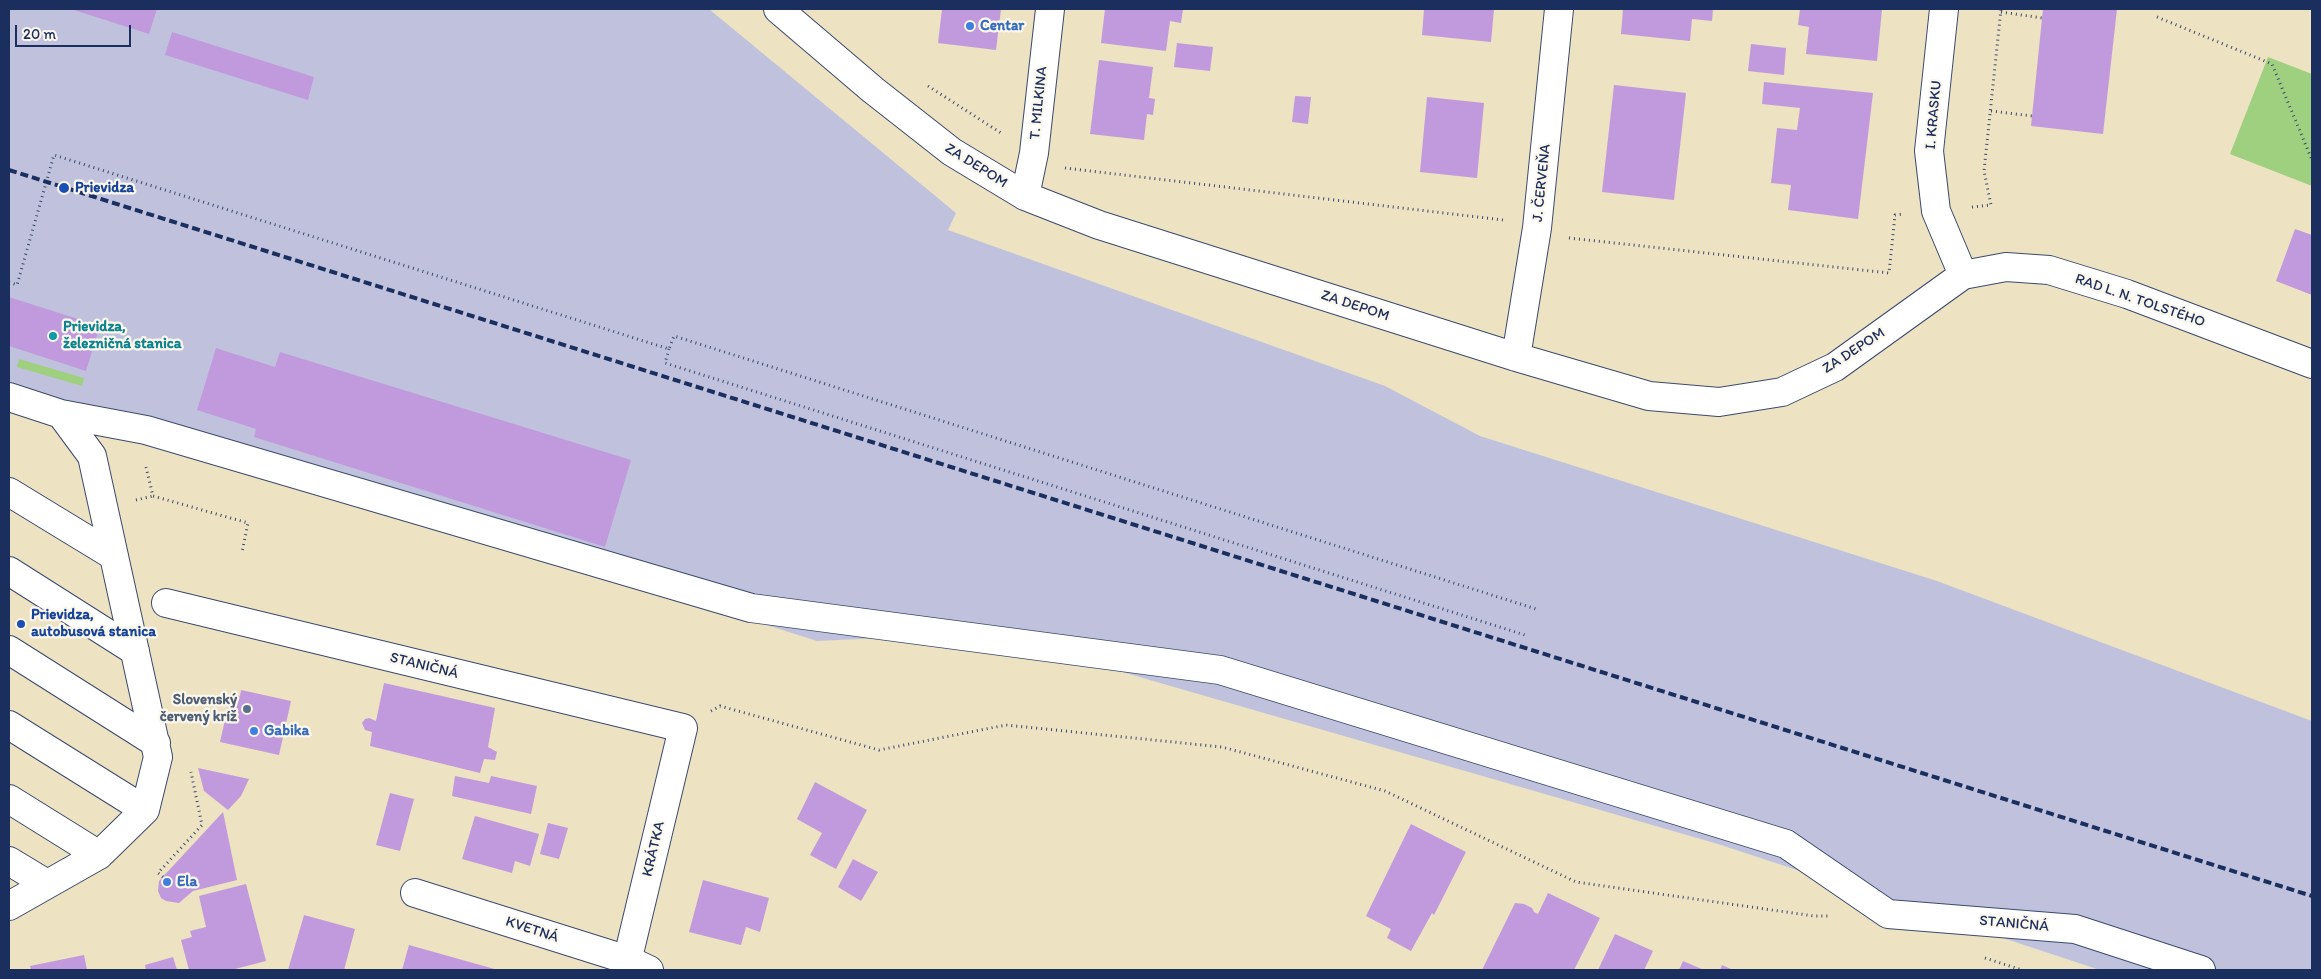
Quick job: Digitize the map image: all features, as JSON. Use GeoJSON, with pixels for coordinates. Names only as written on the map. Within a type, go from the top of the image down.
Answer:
{"type":"FeatureCollection","features":[{"type":"Feature","properties":{"kind":"street","name":"ZA DEPOM"},"geometry":{"type":"LineString","coordinates":[[778,9],[873,90],[952,152],[1025,196],[1099,225],[1516,357],[1649,396],[1719,402],[1782,392],[1835,367],[1963,275]]}},
{"type":"Feature","properties":{"kind":"street","name":"T. MILKINA"},"geometry":{"type":"LineString","coordinates":[[1025,196],[1034,153],[1050,9]]}},
{"type":"Feature","properties":{"kind":"street","name":"J. ČERVEŇA"},"geometry":{"type":"LineString","coordinates":[[1516,357],[1537,228],[1559,9]]}},
{"type":"Feature","properties":{"kind":"street","name":"I. KRASKU"},"geometry":{"type":"LineString","coordinates":[[1944,9],[1929,151],[1936,210],[1963,275]]}},
{"type":"Feature","properties":{"kind":"street","name":"RAD L. N. TOLSTÉHO"},"geometry":{"type":"LineString","coordinates":[[1963,275],[2006,267],[2049,270],[2127,294],[2312,364]]}},
{"type":"Feature","properties":{"kind":"street","name":"STANIČNÁ"},"geometry":{"type":"LineString","coordinates":[[9,397],[61,414],[146,430],[750,608],[1220,670],[1786,844],[1888,914],[2075,930],[2201,970]]}},
{"type":"Feature","properties":{"kind":"street"},"geometry":{"type":"LineString","coordinates":[[9,906],[99,855],[145,810],[158,757],[92,456],[61,414]]}},
{"type":"Feature","properties":{"kind":"street"},"geometry":{"type":"LineString","coordinates":[[9,492],[114,556]]}},
{"type":"Feature","properties":{"kind":"street"},"geometry":{"type":"LineString","coordinates":[[9,571],[135,651]]}},
{"type":"Feature","properties":{"kind":"street","name":"STANIČNÁ"},"geometry":{"type":"LineString","coordinates":[[166,603],[683,728]]}},
{"type":"Feature","properties":{"kind":"street"},"geometry":{"type":"LineString","coordinates":[[9,650],[156,743]]}},
{"type":"Feature","properties":{"kind":"street"},"geometry":{"type":"LineString","coordinates":[[9,725],[145,810]]}},
{"type":"Feature","properties":{"kind":"street","name":"KRÁTKA"},"geometry":{"type":"LineString","coordinates":[[634,967],[683,728]]}},
{"type":"Feature","properties":{"kind":"street"},"geometry":{"type":"LineString","coordinates":[[9,799],[99,855]]}},
{"type":"Feature","properties":{"kind":"street"},"geometry":{"type":"LineString","coordinates":[[9,861],[47,884]]}},
{"type":"Feature","properties":{"kind":"street","name":"KVETNÁ"},"geometry":{"type":"LineString","coordinates":[[415,892],[634,967]]}},
{"type":"Feature","properties":{"kind":"path"},"geometry":{"type":"LineString","coordinates":[[920,82],[1058,167],[1506,220],[1564,237],[1889,273],[1895,214],[1991,205],[1984,171],[2001,10],[2042,18]]}},
{"type":"Feature","properties":{"kind":"path"},"geometry":{"type":"LineString","coordinates":[[2157,17],[2272,64],[2312,160]]}},
{"type":"Feature","properties":{"kind":"path"},"geometry":{"type":"LineString","coordinates":[[1990,111],[2032,116]]}},
{"type":"Feature","properties":{"kind":"path"},"geometry":{"type":"LineString","coordinates":[[9,282],[17,285],[54,155],[670,349]]}},
{"type":"Feature","properties":{"kind":"path"},"geometry":{"type":"LineString","coordinates":[[1528,636],[665,363],[674,336],[1536,609]]}},
{"type":"Feature","properties":{"kind":"path"},"geometry":{"type":"LineString","coordinates":[[146,430],[142,450],[153,496]]}},
{"type":"Feature","properties":{"kind":"path"},"geometry":{"type":"LineString","coordinates":[[132,501],[153,496],[248,523],[242,552]]}},
{"type":"Feature","properties":{"kind":"path"},"geometry":{"type":"LineString","coordinates":[[683,728],[720,706],[879,750],[1006,725],[1222,747],[1385,791],[1576,882],[1814,916],[1832,916]]}},
{"type":"Feature","properties":{"kind":"path"},"geometry":{"type":"LineString","coordinates":[[185,844],[190,848]]}},
{"type":"Feature","properties":{"kind":"path"},"geometry":{"type":"LineString","coordinates":[[1977,956],[2022,970]]}},
{"type":"Feature","properties":{"kind":"shaded area"},"geometry":{"type":"Polygon","coordinates":[[[9,9],[709,9],[956,213],[948,230],[1385,386],[1480,436],[1937,581],[2312,721],[2312,970],[2100,970],[1718,844],[987,633],[817,641],[9,384],[9,9]]]}},
{"type":"Feature","properties":{"kind":"green space"},"geometry":{"type":"Polygon","coordinates":[[[2268,57],[2312,74],[2312,186],[2230,154],[2268,57]]]}},
{"type":"Feature","properties":{"kind":"green space"},"geometry":{"type":"Polygon","coordinates":[[[19,359],[84,378],[82,386],[17,367],[19,359]]]}},
{"type":"Feature","properties":{"kind":"building"},"geometry":{"type":"Polygon","coordinates":[[[71,9],[157,9],[149,34],[71,9]]]}},
{"type":"Feature","properties":{"kind":"building","name":"Centar"},"geometry":{"type":"Polygon","coordinates":[[[942,9],[1001,9],[996,50],[938,43],[942,9]]]}},
{"type":"Feature","properties":{"kind":"building"},"geometry":{"type":"Polygon","coordinates":[[[1105,9],[1183,9],[1181,23],[1170,21],[1166,51],[1101,43],[1105,9]]]}},
{"type":"Feature","properties":{"kind":"building"},"geometry":{"type":"Polygon","coordinates":[[[1424,9],[1494,9],[1491,42],[1422,35],[1424,9]]]}},
{"type":"Feature","properties":{"kind":"building"},"geometry":{"type":"Polygon","coordinates":[[[1623,9],[1713,9],[1712,21],[1692,19],[1690,41],[1621,34],[1623,9]]]}},
{"type":"Feature","properties":{"kind":"building"},"geometry":{"type":"Polygon","coordinates":[[[1800,9],[1882,9],[1877,61],[1806,54],[1809,27],[1798,25],[1800,9]]]}},
{"type":"Feature","properties":{"kind":"building"},"geometry":{"type":"Polygon","coordinates":[[[2043,9],[2117,9],[2103,134],[2031,126],[2043,9]]]}},
{"type":"Feature","properties":{"kind":"building"},"geometry":{"type":"Polygon","coordinates":[[[172,32],[314,77],[308,100],[165,55],[172,32]]]}},
{"type":"Feature","properties":{"kind":"building"},"geometry":{"type":"Polygon","coordinates":[[[1177,43],[1213,47],[1210,71],[1174,67],[1177,43]]]}},
{"type":"Feature","properties":{"kind":"building"},"geometry":{"type":"Polygon","coordinates":[[[1751,44],[1786,48],[1784,75],[1748,71],[1751,44]]]}},
{"type":"Feature","properties":{"kind":"building"},"geometry":{"type":"Polygon","coordinates":[[[1099,60],[1153,67],[1149,98],[1155,99],[1153,115],[1147,114],[1144,140],[1090,134],[1099,60]]]}},
{"type":"Feature","properties":{"kind":"building"},"geometry":{"type":"Polygon","coordinates":[[[1764,82],[1873,93],[1858,219],[1788,210],[1791,185],[1771,183],[1777,128],[1797,130],[1800,108],[1762,104],[1764,82]]]}},
{"type":"Feature","properties":{"kind":"building"},"geometry":{"type":"Polygon","coordinates":[[[1614,85],[1686,93],[1674,200],[1602,192],[1614,85]]]}},
{"type":"Feature","properties":{"kind":"building"},"geometry":{"type":"Polygon","coordinates":[[[1295,96],[1311,97],[1308,124],[1292,122],[1295,96]]]}},
{"type":"Feature","properties":{"kind":"building"},"geometry":{"type":"Polygon","coordinates":[[[1427,97],[1484,103],[1477,178],[1420,172],[1427,97]]]}},
{"type":"Feature","properties":{"kind":"building"},"geometry":{"type":"Polygon","coordinates":[[[2295,229],[2312,235],[2312,295],[2276,281],[2295,229]]]}},
{"type":"Feature","properties":{"kind":"building","name":"Prievidza, železničná stanica"},"geometry":{"type":"Polygon","coordinates":[[[9,297],[100,326],[86,371],[9,346],[9,297]]]}},
{"type":"Feature","properties":{"kind":"building"},"geometry":{"type":"Polygon","coordinates":[[[216,348],[275,367],[280,352],[631,460],[605,547],[254,437],[256,429],[197,410],[216,348]]]}},
{"type":"Feature","properties":{"kind":"building"},"geometry":{"type":"Polygon","coordinates":[[[384,683],[495,708],[488,747],[497,752],[495,760],[484,759],[480,773],[370,746],[372,732],[365,730],[362,723],[365,719],[369,718],[376,721],[384,683]]]}},
{"type":"Feature","properties":{"kind":"building"},"geometry":{"type":"Polygon","coordinates":[[[241,690],[291,701],[279,755],[220,742],[231,694],[240,696],[241,690]]]}},
{"type":"Feature","properties":{"kind":"building"},"geometry":{"type":"Polygon","coordinates":[[[198,768],[249,779],[241,796],[228,810],[204,791],[198,768]]]}},
{"type":"Feature","properties":{"kind":"building"},"geometry":{"type":"Polygon","coordinates":[[[455,776],[489,783],[491,776],[537,786],[531,814],[452,796],[455,776]]]}},
{"type":"Feature","properties":{"kind":"building"},"geometry":{"type":"Polygon","coordinates":[[[815,782],[867,810],[836,869],[810,855],[822,833],[797,819],[815,782]]]}},
{"type":"Feature","properties":{"kind":"building"},"geometry":{"type":"Polygon","coordinates":[[[390,793],[414,799],[400,851],[376,845],[390,793]]]}},
{"type":"Feature","properties":{"kind":"building"},"geometry":{"type":"Polygon","coordinates":[[[223,812],[237,880],[193,891],[179,903],[166,901],[161,898],[158,891],[159,881],[223,812]]]}},
{"type":"Feature","properties":{"kind":"building"},"geometry":{"type":"Polygon","coordinates":[[[475,816],[539,834],[530,866],[515,861],[512,873],[462,859],[475,816]]]}},
{"type":"Feature","properties":{"kind":"building"},"geometry":{"type":"Polygon","coordinates":[[[548,823],[568,828],[559,859],[540,854],[548,823]]]}},
{"type":"Feature","properties":{"kind":"building"},"geometry":{"type":"Polygon","coordinates":[[[1411,824],[1466,852],[1434,915],[1432,913],[1411,951],[1387,938],[1391,929],[1366,916],[1411,824]]]}},
{"type":"Feature","properties":{"kind":"building"},"geometry":{"type":"Polygon","coordinates":[[[853,859],[878,872],[861,901],[838,887],[853,859]]]}},
{"type":"Feature","properties":{"kind":"building"},"geometry":{"type":"Polygon","coordinates":[[[703,880],[769,898],[760,932],[746,927],[741,945],[689,932],[703,880]]]}},
{"type":"Feature","properties":{"kind":"building"},"geometry":{"type":"Polygon","coordinates":[[[246,884],[266,961],[231,970],[189,970],[181,940],[192,937],[190,931],[206,927],[199,896],[246,884]]]}},
{"type":"Feature","properties":{"kind":"building"},"geometry":{"type":"Polygon","coordinates":[[[1548,893],[1600,918],[1574,970],[1482,970],[1515,903],[1524,904],[1538,914],[1548,893]]]}},
{"type":"Feature","properties":{"kind":"building"},"geometry":{"type":"Polygon","coordinates":[[[304,915],[355,929],[344,970],[288,970],[304,915]]]}},
{"type":"Feature","properties":{"kind":"building"},"geometry":{"type":"Polygon","coordinates":[[[1615,934],[1653,951],[1644,970],[1598,970],[1615,934]]]}},
{"type":"Feature","properties":{"kind":"building"},"geometry":{"type":"Polygon","coordinates":[[[409,945],[498,970],[402,970],[409,945]]]}},
{"type":"Feature","properties":{"kind":"building"},"geometry":{"type":"Polygon","coordinates":[[[84,955],[87,970],[31,970],[30,966],[84,955]]]}},
{"type":"Feature","properties":{"kind":"building"},"geometry":{"type":"Polygon","coordinates":[[[173,957],[177,970],[146,970],[145,965],[173,957]]]}},
{"type":"Feature","properties":{"kind":"building"},"geometry":{"type":"Polygon","coordinates":[[[1683,961],[1704,970],[1679,970],[1683,961]]]}},
{"type":"Feature","properties":{"kind":"building"},"geometry":{"type":"Polygon","coordinates":[[[1722,965],[1733,970],[1720,970],[1722,965]]]}},
{"type":"Feature","properties":{"kind":"railway"},"geometry":{"type":"LineString","coordinates":[[9,170],[2312,896]]}},
{"type":"Feature","properties":{"kind":"place","name":"Centar"},"geometry":{"type":"Point","coordinates":[970,26]}},
{"type":"Feature","properties":{"kind":"place","name":"Prievidza"},"geometry":{"type":"Point","coordinates":[64,188]}},
{"type":"Feature","properties":{"kind":"place","name":"Prievidza, železničná stanica"},"geometry":{"type":"Point","coordinates":[53,336]}},
{"type":"Feature","properties":{"kind":"place","name":"Prievidza, autobusová stanica"},"geometry":{"type":"Point","coordinates":[21,624]}},
{"type":"Feature","properties":{"kind":"place","name":"Slovenský červený kríž"},"geometry":{"type":"Point","coordinates":[247,709]}},
{"type":"Feature","properties":{"kind":"place","name":"Gabika"},"geometry":{"type":"Point","coordinates":[254,731]}},
{"type":"Feature","properties":{"kind":"place","name":"Ela"},"geometry":{"type":"Point","coordinates":[167,882]}}]}
